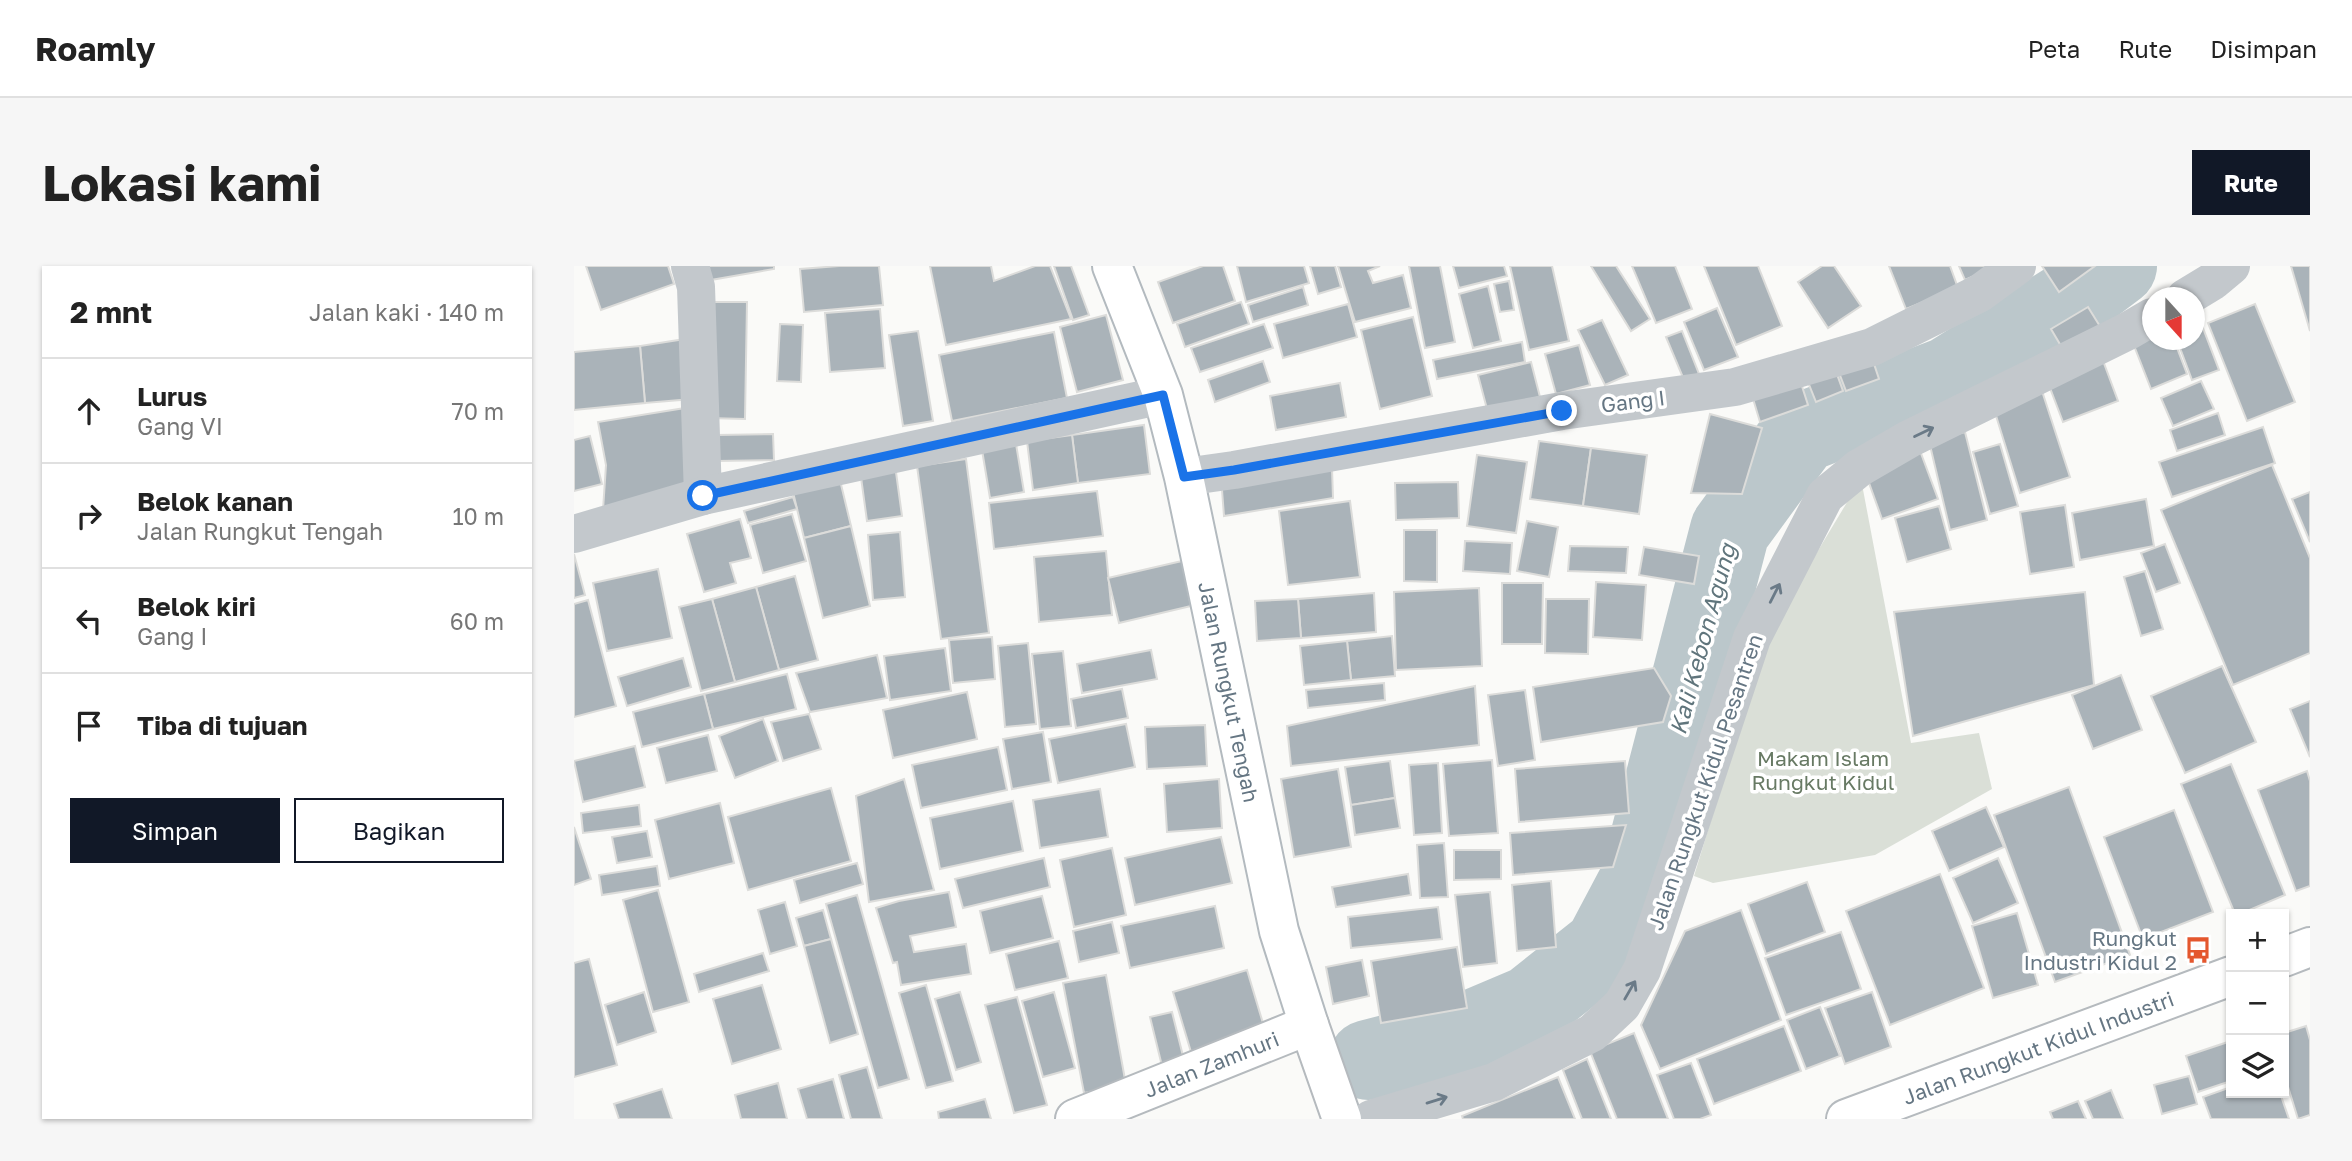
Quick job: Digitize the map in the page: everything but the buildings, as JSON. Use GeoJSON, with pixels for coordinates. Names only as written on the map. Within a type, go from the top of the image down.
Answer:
{"type":"FeatureCollection","features":[{"type":"Feature","properties":{"kind":"main road","name":"Jalan Rungkut Tengah"},"geometry":{"type":"LineString","coordinates":[[1112,266],[1163,395],[1184,477],[1279,931],[1342,1119]]}},
{"type":"Feature","properties":{"kind":"main road"},"geometry":{"type":"LineString","coordinates":[[2289,955],[2310,947]]}},
{"type":"Feature","properties":{"kind":"main road","name":"Jalan Rungkut Kidul Industri"},"geometry":{"type":"LineString","coordinates":[[1846,1119],[2226,978]]}},
{"type":"Feature","properties":{"kind":"main road","name":"Jalan Zamhuri"},"geometry":{"type":"LineString","coordinates":[[1075,1119],[1309,1025]]}},
{"type":"Feature","properties":{"kind":"street"},"geometry":{"type":"LineString","coordinates":[[690,266],[696,287],[703,496]]}},
{"type":"Feature","properties":{"kind":"street","name":"Gang I"},"geometry":{"type":"LineString","coordinates":[[1184,477],[1562,411],[1735,387],[1872,347],[1980,293],[2017,266]]}},
{"type":"Feature","properties":{"kind":"street"},"geometry":{"type":"LineString","coordinates":[[2203,287],[2231,266]]}},
{"type":"Feature","properties":{"kind":"street","name":"Jalan Rungkut Kidul Pesantren"},"geometry":{"type":"LineString","coordinates":[[1371,1119],[1494,1082],[1592,1033],[1622,1006],[1642,970],[1752,638],[1825,495],[1859,468],[1909,439],[2142,323]]}},
{"type":"Feature","properties":{"kind":"street"},"geometry":{"type":"LineString","coordinates":[[574,534],[703,496],[1163,395]]}},
{"type":"Feature","properties":{"kind":"green space","name":"Makam Islam Rungkut Kidul"},"geometry":{"type":"Polygon","coordinates":[[[1861,479],[1911,743],[1979,733],[1992,789],[1875,855],[1713,883],[1694,876],[1768,634],[1861,479]]]}},
{"type":"Feature","properties":{"kind":"waterway","name":"Kali Kebon Agung"},"geometry":{"type":"LineString","coordinates":[[1368,1060],[1453,1038],[1531,1005],[1604,947],[1639,881],[1730,530],[1801,433],[1948,377],[2080,294],[2117,266]]}},
{"type":"Feature","properties":{"kind":"place","name":"Rungkut Industri Kidul 2"},"geometry":{"type":"Point","coordinates":[2198,950]}},
{"type":"Feature","properties":{"kind":"route"},"geometry":{"type":"LineString","coordinates":[[703,496],[1163,395],[1184,477],[1562,411]]}}]}
